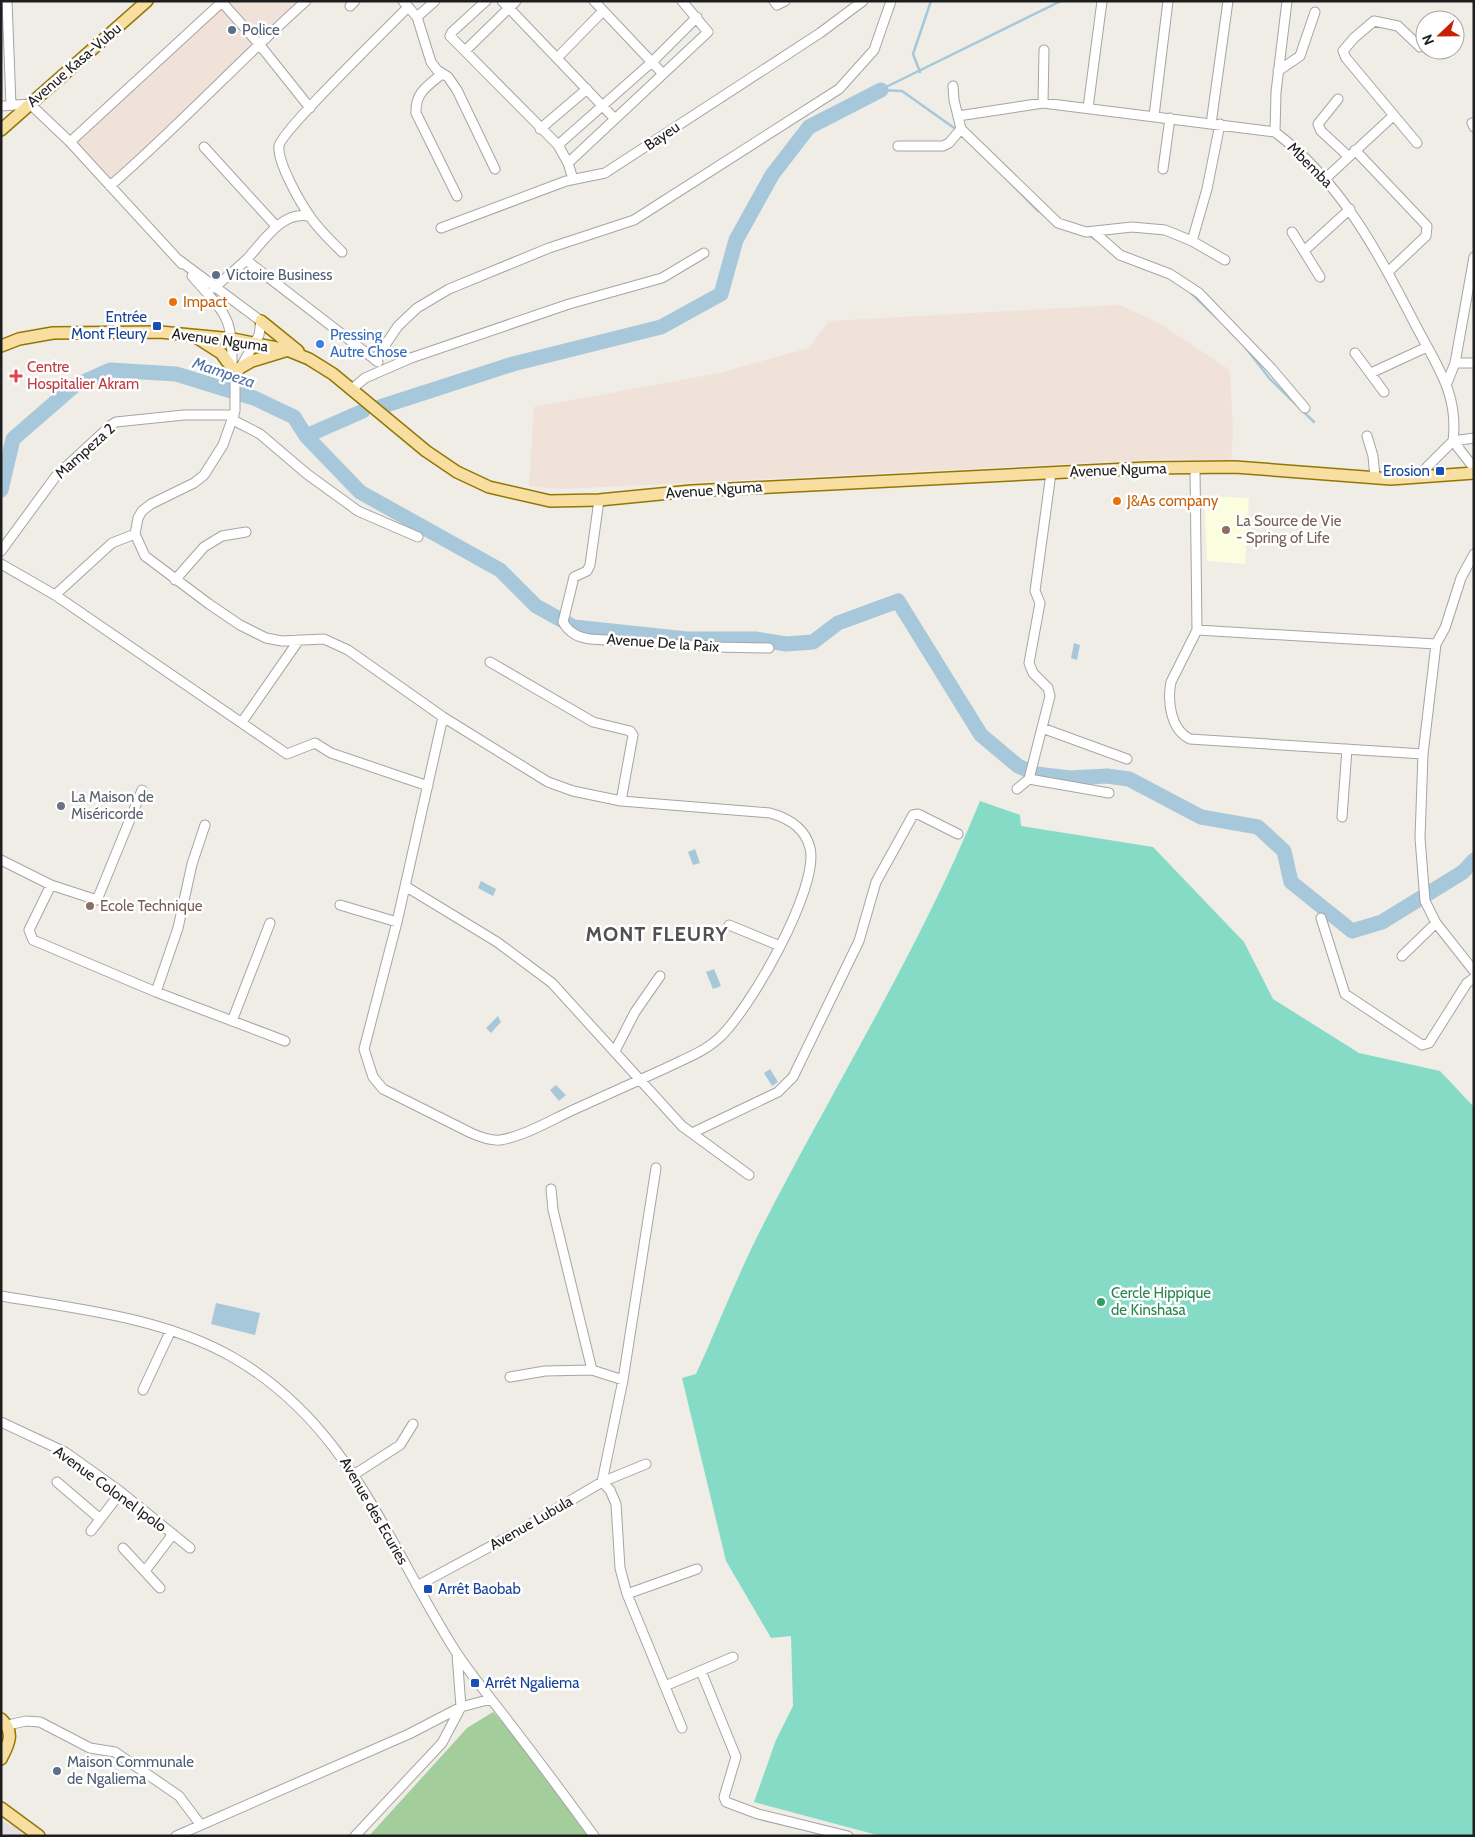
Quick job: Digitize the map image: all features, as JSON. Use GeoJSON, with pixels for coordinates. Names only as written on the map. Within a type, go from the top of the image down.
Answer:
{"type":"FeatureCollection","features":[{"type":"Feature","properties":{"kind":"main road","name":"Avenue Kasa-Vubu"},"geometry":{"type":"LineString","coordinates":[[1,130],[145,2]]}},
{"type":"Feature","properties":{"kind":"main road"},"geometry":{"type":"LineString","coordinates":[[261,322],[309,359]]}},
{"type":"Feature","properties":{"kind":"main road","name":"Avenue Nguma"},"geometry":{"type":"LineString","coordinates":[[1,346],[18,339],[53,333],[160,332],[233,339],[287,350],[309,359],[352,389],[426,451],[457,472],[489,487],[550,501],[599,500],[691,491],[1148,468],[1195,469],[1235,467],[1375,478],[1474,473]]}},
{"type":"Feature","properties":{"kind":"main road"},"geometry":{"type":"LineString","coordinates":[[193,335],[221,353],[234,373],[252,361],[287,350]]}},
{"type":"Feature","properties":{"kind":"main road"},"geometry":{"type":"LineString","coordinates":[[1,1759],[10,1740],[4,1722]]}},
{"type":"Feature","properties":{"kind":"main road"},"geometry":{"type":"LineString","coordinates":[[1,1808],[40,1836]]}},
{"type":"Feature","properties":{"kind":"street"},"geometry":{"type":"LineString","coordinates":[[7,1],[11,105]]}},
{"type":"Feature","properties":{"kind":"street"},"geometry":{"type":"LineString","coordinates":[[110,186],[155,146],[259,44],[306,1]]}},
{"type":"Feature","properties":{"kind":"street"},"geometry":{"type":"LineString","coordinates":[[417,17],[435,1]]}},
{"type":"Feature","properties":{"kind":"street"},"geometry":{"type":"LineString","coordinates":[[486,1],[450,36],[540,129],[558,145],[568,163],[573,179]]}},
{"type":"Feature","properties":{"kind":"street"},"geometry":{"type":"LineString","coordinates":[[502,1],[513,5],[557,58],[614,120]]}},
{"type":"Feature","properties":{"kind":"street"},"geometry":{"type":"LineString","coordinates":[[594,1],[663,74]]}},
{"type":"Feature","properties":{"kind":"street"},"geometry":{"type":"LineString","coordinates":[[568,163],[708,32],[682,1]]}},
{"type":"Feature","properties":{"kind":"street"},"geometry":{"type":"LineString","coordinates":[[774,1],[777,4],[785,1]]}},
{"type":"Feature","properties":{"kind":"street","name":"Bayeu"},"geometry":{"type":"LineString","coordinates":[[441,228],[573,179],[596,176],[612,169],[820,33],[863,1]]}},
{"type":"Feature","properties":{"kind":"street"},"geometry":{"type":"LineString","coordinates":[[375,360],[398,326],[417,308],[449,289],[549,248],[634,220],[839,89],[874,50],[891,1]]}},
{"type":"Feature","properties":{"kind":"street"},"geometry":{"type":"LineString","coordinates":[[1088,108],[1102,1]]}},
{"type":"Feature","properties":{"kind":"street"},"geometry":{"type":"LineString","coordinates":[[1154,116],[1168,1]]}},
{"type":"Feature","properties":{"kind":"street"},"geometry":{"type":"LineString","coordinates":[[1192,241],[1207,189],[1228,1]]}},
{"type":"Feature","properties":{"kind":"street"},"geometry":{"type":"LineString","coordinates":[[1275,132],[1278,71],[1287,1]]}},
{"type":"Feature","properties":{"kind":"street"},"geometry":{"type":"LineString","coordinates":[[70,142],[222,2],[259,44],[310,108]]}},
{"type":"Feature","properties":{"kind":"street"},"geometry":{"type":"LineString","coordinates":[[342,252],[309,216],[288,177],[279,147],[282,138],[405,4],[417,17],[431,62],[442,74],[448,77],[457,90],[496,169]]}},
{"type":"Feature","properties":{"kind":"street"},"geometry":{"type":"LineString","coordinates":[[465,51],[513,5]]}},
{"type":"Feature","properties":{"kind":"street"},"geometry":{"type":"LineString","coordinates":[[557,58],[603,11]]}},
{"type":"Feature","properties":{"kind":"street"},"geometry":{"type":"LineString","coordinates":[[1278,71],[1300,56],[1315,12]]}},
{"type":"Feature","properties":{"kind":"street"},"geometry":{"type":"LineString","coordinates":[[558,145],[652,62],[697,17]]}},
{"type":"Feature","properties":{"kind":"street"},"geometry":{"type":"LineString","coordinates":[[1415,42],[1398,26],[1374,21],[1354,38],[1343,51],[1346,58],[1417,143]]}},
{"type":"Feature","properties":{"kind":"street"},"geometry":{"type":"LineString","coordinates":[[1042,103],[1044,50]]}},
{"type":"Feature","properties":{"kind":"street"},"geometry":{"type":"LineString","coordinates":[[442,74],[420,92],[415,102],[416,113],[456,196]]}},
{"type":"Feature","properties":{"kind":"street"},"geometry":{"type":"LineString","coordinates":[[954,86],[954,100],[961,129],[1048,215],[1074,230],[1095,233],[1132,227],[1165,230],[1192,241],[1225,260]]}},
{"type":"Feature","properties":{"kind":"street"},"geometry":{"type":"LineString","coordinates":[[540,129],[586,89]]}},
{"type":"Feature","properties":{"kind":"street"},"geometry":{"type":"LineString","coordinates":[[1338,99],[1318,124],[1322,131],[1351,153],[1427,226],[1426,236],[1388,272]]}},
{"type":"Feature","properties":{"kind":"street","name":"Mbemba"},"geometry":{"type":"LineString","coordinates":[[958,116],[1042,103],[1275,132],[1308,158],[1326,178],[1350,209],[1388,272],[1447,382],[1455,420],[1453,441]]}},
{"type":"Feature","properties":{"kind":"street"},"geometry":{"type":"LineString","coordinates":[[1,106],[30,104],[70,142],[179,260],[224,312],[233,339],[234,414],[223,445],[204,475],[187,488],[152,504],[142,511],[138,518],[135,534],[145,556],[175,580],[240,625],[266,638],[282,641],[313,638],[331,641],[364,661],[443,718],[548,782],[574,792],[621,801],[770,813],[786,817],[794,822],[806,837],[810,847],[809,873],[792,922],[755,993],[730,1028],[702,1051],[551,1120],[498,1140],[471,1133],[383,1089],[373,1077],[364,1049],[397,922],[443,718]]}},
{"type":"Feature","properties":{"kind":"street"},"geometry":{"type":"LineString","coordinates":[[1326,178],[1393,116]]}},
{"type":"Feature","properties":{"kind":"street"},"geometry":{"type":"LineString","coordinates":[[1162,169],[1170,118]]}},
{"type":"Feature","properties":{"kind":"street"},"geometry":{"type":"LineString","coordinates":[[898,146],[942,146],[961,129]]}},
{"type":"Feature","properties":{"kind":"street"},"geometry":{"type":"LineString","coordinates":[[204,147],[276,226]]}},
{"type":"Feature","properties":{"kind":"street"},"geometry":{"type":"LineString","coordinates":[[1305,250],[1350,209]]}},
{"type":"Feature","properties":{"kind":"street"},"geometry":{"type":"LineString","coordinates":[[214,288],[246,260],[276,226],[297,216],[309,216]]}},
{"type":"Feature","properties":{"kind":"street"},"geometry":{"type":"LineString","coordinates":[[1292,232],[1320,276]]}},
{"type":"Feature","properties":{"kind":"street"},"geometry":{"type":"LineString","coordinates":[[1095,233],[1120,255],[1170,274],[1199,292],[1271,368],[1305,408]]}},
{"type":"Feature","properties":{"kind":"street"},"geometry":{"type":"LineString","coordinates":[[352,389],[365,378],[386,368],[569,304],[662,278],[704,253]]}},
{"type":"Feature","properties":{"kind":"street"},"geometry":{"type":"LineString","coordinates":[[1447,382],[1455,363],[1474,257]]}},
{"type":"Feature","properties":{"kind":"street"},"geometry":{"type":"LineString","coordinates":[[179,260],[261,322],[261,331],[255,343],[234,373]]}},
{"type":"Feature","properties":{"kind":"street"},"geometry":{"type":"LineString","coordinates":[[246,260],[386,368]]}},
{"type":"Feature","properties":{"kind":"street"},"geometry":{"type":"LineString","coordinates":[[1371,373],[1427,346]]}},
{"type":"Feature","properties":{"kind":"street"},"geometry":{"type":"LineString","coordinates":[[1355,353],[1384,392]]}},
{"type":"Feature","properties":{"kind":"street"},"geometry":{"type":"LineString","coordinates":[[1455,363],[1474,362]]}},
{"type":"Feature","properties":{"kind":"street"},"geometry":{"type":"LineString","coordinates":[[234,414],[307,474],[358,511],[418,537]]}},
{"type":"Feature","properties":{"kind":"street","name":"Mampeza 2"},"geometry":{"type":"LineString","coordinates":[[1,551],[56,476],[110,424],[184,415],[234,414]]}},
{"type":"Feature","properties":{"kind":"street"},"geometry":{"type":"LineString","coordinates":[[1367,436],[1373,456],[1375,478]]}},
{"type":"Feature","properties":{"kind":"street"},"geometry":{"type":"LineString","coordinates":[[1418,476],[1453,441],[1474,438]]}},
{"type":"Feature","properties":{"kind":"street"},"geometry":{"type":"LineString","coordinates":[[1453,441],[1474,468]]}},
{"type":"Feature","properties":{"kind":"street"},"geometry":{"type":"LineString","coordinates":[[1195,469],[1197,630],[1173,676],[1169,689],[1173,722],[1182,736],[1190,739],[1423,754]]}},
{"type":"Feature","properties":{"kind":"street"},"geometry":{"type":"LineString","coordinates":[[1017,789],[1029,776],[1050,692],[1033,673],[1028,658],[1040,603],[1035,591],[1051,473]]}},
{"type":"Feature","properties":{"kind":"street","name":"Avenue De la Paix"},"geometry":{"type":"LineString","coordinates":[[599,500],[590,565],[587,571],[574,577],[564,620],[576,636],[590,639],[717,647],[769,648]]}},
{"type":"Feature","properties":{"kind":"street"},"geometry":{"type":"LineString","coordinates":[[175,580],[204,547],[222,536],[246,532]]}},
{"type":"Feature","properties":{"kind":"street"},"geometry":{"type":"LineString","coordinates":[[55,596],[112,543],[135,534]]}},
{"type":"Feature","properties":{"kind":"street"},"geometry":{"type":"LineString","coordinates":[[1474,554],[1461,578],[1446,628],[1436,644],[1423,754],[1420,838],[1423,891],[1436,923],[1474,971]]}},
{"type":"Feature","properties":{"kind":"street"},"geometry":{"type":"LineString","coordinates":[[1,564],[55,596],[242,722],[274,747],[287,754],[316,743],[331,753],[428,786]]}},
{"type":"Feature","properties":{"kind":"street"},"geometry":{"type":"LineString","coordinates":[[1197,630],[1436,644]]}},
{"type":"Feature","properties":{"kind":"street"},"geometry":{"type":"LineString","coordinates":[[242,722],[299,640]]}},
{"type":"Feature","properties":{"kind":"street"},"geometry":{"type":"LineString","coordinates":[[490,662],[593,722],[630,732],[633,735],[621,801]]}},
{"type":"Feature","properties":{"kind":"street"},"geometry":{"type":"LineString","coordinates":[[1042,728],[1127,759]]}},
{"type":"Feature","properties":{"kind":"street"},"geometry":{"type":"LineString","coordinates":[[1342,818],[1347,749]]}},
{"type":"Feature","properties":{"kind":"street"},"geometry":{"type":"LineString","coordinates":[[1029,776],[1109,793]]}},
{"type":"Feature","properties":{"kind":"street"},"geometry":{"type":"LineString","coordinates":[[1,860],[51,885],[97,900],[142,790]]}},
{"type":"Feature","properties":{"kind":"street"},"geometry":{"type":"LineString","coordinates":[[692,1133],[778,1092],[793,1077],[859,941],[876,882],[913,815],[918,814],[958,834]]}},
{"type":"Feature","properties":{"kind":"street"},"geometry":{"type":"LineString","coordinates":[[156,992],[178,928],[192,864],[205,825]]}},
{"type":"Feature","properties":{"kind":"street"},"geometry":{"type":"LineString","coordinates":[[51,885],[29,930],[33,940],[156,992],[285,1041]]}},
{"type":"Feature","properties":{"kind":"street"},"geometry":{"type":"LineString","coordinates":[[405,886],[497,942],[552,983],[682,1126],[749,1175]]}},
{"type":"Feature","properties":{"kind":"street"},"geometry":{"type":"LineString","coordinates":[[340,905],[397,922]]}},
{"type":"Feature","properties":{"kind":"street"},"geometry":{"type":"LineString","coordinates":[[1321,918],[1345,994],[1422,1045],[1429,1042],[1467,984],[1474,978]]}},
{"type":"Feature","properties":{"kind":"street"},"geometry":{"type":"LineString","coordinates":[[232,1021],[270,923]]}},
{"type":"Feature","properties":{"kind":"street"},"geometry":{"type":"LineString","coordinates":[[1402,956],[1436,923]]}},
{"type":"Feature","properties":{"kind":"street"},"geometry":{"type":"LineString","coordinates":[[729,925],[780,946]]}},
{"type":"Feature","properties":{"kind":"street"},"geometry":{"type":"LineString","coordinates":[[614,1051],[635,1012],[660,976]]}},
{"type":"Feature","properties":{"kind":"street"},"geometry":{"type":"LineString","coordinates":[[656,1168],[623,1380],[602,1482],[610,1490],[616,1504],[620,1568],[627,1594],[682,1728]]}},
{"type":"Feature","properties":{"kind":"street"},"geometry":{"type":"LineString","coordinates":[[551,1189],[556,1221],[592,1370]]}},
{"type":"Feature","properties":{"kind":"street","name":"Avenue des Ecuries"},"geometry":{"type":"LineString","coordinates":[[1,1296],[92,1311],[171,1330],[235,1358],[291,1399],[327,1436],[355,1474],[417,1586],[457,1653],[594,1836]]}},
{"type":"Feature","properties":{"kind":"street"},"geometry":{"type":"LineString","coordinates":[[142,1390],[171,1330]]}},
{"type":"Feature","properties":{"kind":"street"},"geometry":{"type":"LineString","coordinates":[[510,1377],[545,1372],[592,1370],[623,1380]]}},
{"type":"Feature","properties":{"kind":"street","name":"Avenue Colonel Ipolo"},"geometry":{"type":"LineString","coordinates":[[1,1422],[65,1452],[121,1492],[190,1548]]}},
{"type":"Feature","properties":{"kind":"street"},"geometry":{"type":"LineString","coordinates":[[355,1474],[400,1445],[413,1424]]}},
{"type":"Feature","properties":{"kind":"street","name":"Avenue Lubula"},"geometry":{"type":"LineString","coordinates":[[417,1586],[517,1532],[602,1482],[646,1464]]}},
{"type":"Feature","properties":{"kind":"street"},"geometry":{"type":"LineString","coordinates":[[57,1482],[100,1518]]}},
{"type":"Feature","properties":{"kind":"street"},"geometry":{"type":"LineString","coordinates":[[91,1531],[121,1492]]}},
{"type":"Feature","properties":{"kind":"street"},"geometry":{"type":"LineString","coordinates":[[145,1571],[173,1534]]}},
{"type":"Feature","properties":{"kind":"street"},"geometry":{"type":"LineString","coordinates":[[123,1548],[160,1588]]}},
{"type":"Feature","properties":{"kind":"street"},"geometry":{"type":"LineString","coordinates":[[627,1594],[696,1569]]}},
{"type":"Feature","properties":{"kind":"street"},"geometry":{"type":"LineString","coordinates":[[355,1836],[442,1744],[461,1707],[457,1653]]}},
{"type":"Feature","properties":{"kind":"street"},"geometry":{"type":"LineString","coordinates":[[664,1686],[734,1657]]}},
{"type":"Feature","properties":{"kind":"street"},"geometry":{"type":"LineString","coordinates":[[701,1671],[736,1757],[725,1792],[726,1802],[758,1814],[848,1836]]}},
{"type":"Feature","properties":{"kind":"street"},"geometry":{"type":"LineString","coordinates":[[176,1836],[409,1734],[461,1707],[491,1699]]}},
{"type":"Feature","properties":{"kind":"street"},"geometry":{"type":"LineString","coordinates":[[4,1722],[40,1722],[90,1748],[115,1752],[179,1796],[200,1824]]}},
{"type":"Feature","properties":{"kind":"shaded area"},"geometry":{"type":"Polygon","coordinates":[[[221,1],[308,1],[110,186],[70,142],[225,6],[221,1]]]}},
{"type":"Feature","properties":{"kind":"shaded area"},"geometry":{"type":"Polygon","coordinates":[[[1120,305],[1162,325],[1230,370],[1233,431],[1231,461],[1168,459],[562,489],[529,486],[534,407],[719,373],[809,348],[829,321],[1120,305]]]}},
{"type":"Feature","properties":{"kind":"shaded area","name":"La Source de Vie - Spring of Life"},"geometry":{"type":"Polygon","coordinates":[[[1204,496],[1249,498],[1245,564],[1207,561],[1204,496]]]}},
{"type":"Feature","properties":{"kind":"shaded area"},"geometry":{"type":"Polygon","coordinates":[[[1,1820],[27,1834],[29,1836],[1,1836],[1,1820]]]}},
{"type":"Feature","properties":{"kind":"green space","name":"Cercle Hippique de Kinshasa"},"geometry":{"type":"Polygon","coordinates":[[[980,801],[1020,815],[1021,826],[1153,847],[1244,942],[1273,999],[1359,1053],[1440,1071],[1474,1107],[1474,1836],[881,1836],[754,1802],[776,1740],[793,1706],[791,1636],[771,1638],[726,1561],[682,1378],[696,1374],[761,1229],[904,964],[931,910],[980,801]]]}},
{"type":"Feature","properties":{"kind":"green space"},"geometry":{"type":"Polygon","coordinates":[[[493,1712],[513,1733],[589,1836],[369,1836],[467,1728],[493,1712]]]}},
{"type":"Feature","properties":{"kind":"water"},"geometry":{"type":"Polygon","coordinates":[[[1074,643],[1080,645],[1077,660],[1071,658],[1074,643]]]}},
{"type":"Feature","properties":{"kind":"water"},"geometry":{"type":"Polygon","coordinates":[[[695,849],[700,863],[693,865],[688,852],[695,849]]]}},
{"type":"Feature","properties":{"kind":"water"},"geometry":{"type":"Polygon","coordinates":[[[481,881],[496,889],[493,896],[478,888],[481,881]]]}},
{"type":"Feature","properties":{"kind":"water"},"geometry":{"type":"Polygon","coordinates":[[[714,969],[721,986],[713,989],[706,972],[714,969]]]}},
{"type":"Feature","properties":{"kind":"water"},"geometry":{"type":"Polygon","coordinates":[[[498,1016],[501,1022],[491,1033],[486,1028],[498,1016]]]}},
{"type":"Feature","properties":{"kind":"water"},"geometry":{"type":"Polygon","coordinates":[[[770,1069],[778,1082],[772,1086],[764,1073],[770,1069]]]}},
{"type":"Feature","properties":{"kind":"water"},"geometry":{"type":"Polygon","coordinates":[[[556,1085],[566,1095],[559,1101],[550,1090],[556,1085]]]}},
{"type":"Feature","properties":{"kind":"water"},"geometry":{"type":"Polygon","coordinates":[[[216,1303],[260,1313],[255,1335],[211,1324],[216,1303]]]}},
{"type":"Feature","properties":{"kind":"waterway"},"geometry":{"type":"LineString","coordinates":[[920,72],[913,54],[931,1]]}},
{"type":"Feature","properties":{"kind":"waterway"},"geometry":{"type":"LineString","coordinates":[[882,89],[1061,1]]}},
{"type":"Feature","properties":{"kind":"waterway"},"geometry":{"type":"LineString","coordinates":[[881,90],[902,91],[957,130]]}},
{"type":"Feature","properties":{"kind":"waterway"},"geometry":{"type":"LineString","coordinates":[[380,407],[513,364],[661,327],[721,294],[736,240],[772,175],[809,127],[881,90]]}},
{"type":"Feature","properties":{"kind":"waterway"},"geometry":{"type":"LineString","coordinates":[[1012,184],[1042,213]]}},
{"type":"Feature","properties":{"kind":"waterway"},"geometry":{"type":"LineString","coordinates":[[1088,235],[1098,241]]}},
{"type":"Feature","properties":{"kind":"waterway"},"geometry":{"type":"LineString","coordinates":[[1190,292],[1217,318]]}},
{"type":"Feature","properties":{"kind":"waterway"},"geometry":{"type":"LineString","coordinates":[[1245,347],[1270,379],[1314,422]]}},
{"type":"Feature","properties":{"kind":"waterway","name":"Mampeza"},"geometry":{"type":"LineString","coordinates":[[1,490],[13,439],[74,386],[110,370],[176,374],[254,398],[294,417],[306,436],[360,492],[500,570],[536,606],[574,627],[687,639],[755,639],[786,644],[813,642],[838,623],[898,601],[981,735],[1018,766],[1036,774],[1070,778],[1107,776],[1129,779],[1201,817],[1258,827],[1284,851],[1291,882],[1352,931],[1382,922],[1463,872],[1474,860]]}},
{"type":"Feature","properties":{"kind":"waterway"},"geometry":{"type":"LineString","coordinates":[[306,436],[363,411]]}},
{"type":"Feature","properties":{"kind":"place","name":"Police"},"geometry":{"type":"Point","coordinates":[232,30]}},
{"type":"Feature","properties":{"kind":"place","name":"Victoire Business"},"geometry":{"type":"Point","coordinates":[216,275]}},
{"type":"Feature","properties":{"kind":"place","name":"Impact"},"geometry":{"type":"Point","coordinates":[173,302]}},
{"type":"Feature","properties":{"kind":"place","name":"Entrée Mont Fleury"},"geometry":{"type":"Point","coordinates":[157,326]}},
{"type":"Feature","properties":{"kind":"place","name":"Pressing Autre Chose"},"geometry":{"type":"Point","coordinates":[320,344]}},
{"type":"Feature","properties":{"kind":"place","name":"Centre Hospitalier Akram"},"geometry":{"type":"Point","coordinates":[16,376]}},
{"type":"Feature","properties":{"kind":"place","name":"Erosion"},"geometry":{"type":"Point","coordinates":[1440,471]}},
{"type":"Feature","properties":{"kind":"place","name":"J&As company"},"geometry":{"type":"Point","coordinates":[1117,501]}},
{"type":"Feature","properties":{"kind":"place","name":"La Source de Vie - Spring of Life"},"geometry":{"type":"Point","coordinates":[1226,530]}},
{"type":"Feature","properties":{"kind":"place","name":"La Maison de Miséricorde"},"geometry":{"type":"Point","coordinates":[61,806]}},
{"type":"Feature","properties":{"kind":"place","name":"Ecole Technique"},"geometry":{"type":"Point","coordinates":[90,906]}},
{"type":"Feature","properties":{"kind":"place","name":"Cercle Hippique de Kinshasa"},"geometry":{"type":"Point","coordinates":[1101,1302]}},
{"type":"Feature","properties":{"kind":"place","name":"Arrêt Baobab"},"geometry":{"type":"Point","coordinates":[428,1589]}},
{"type":"Feature","properties":{"kind":"place","name":"Arrêt Ngaliema"},"geometry":{"type":"Point","coordinates":[475,1683]}},
{"type":"Feature","properties":{"kind":"place","name":"Maison Communale de Ngaliema"},"geometry":{"type":"Point","coordinates":[57,1771]}},
{"type":"Feature","properties":{"kind":"district","name":"MONT FLEURY"},"geometry":{"type":"Point","coordinates":[657,934]}}]}
